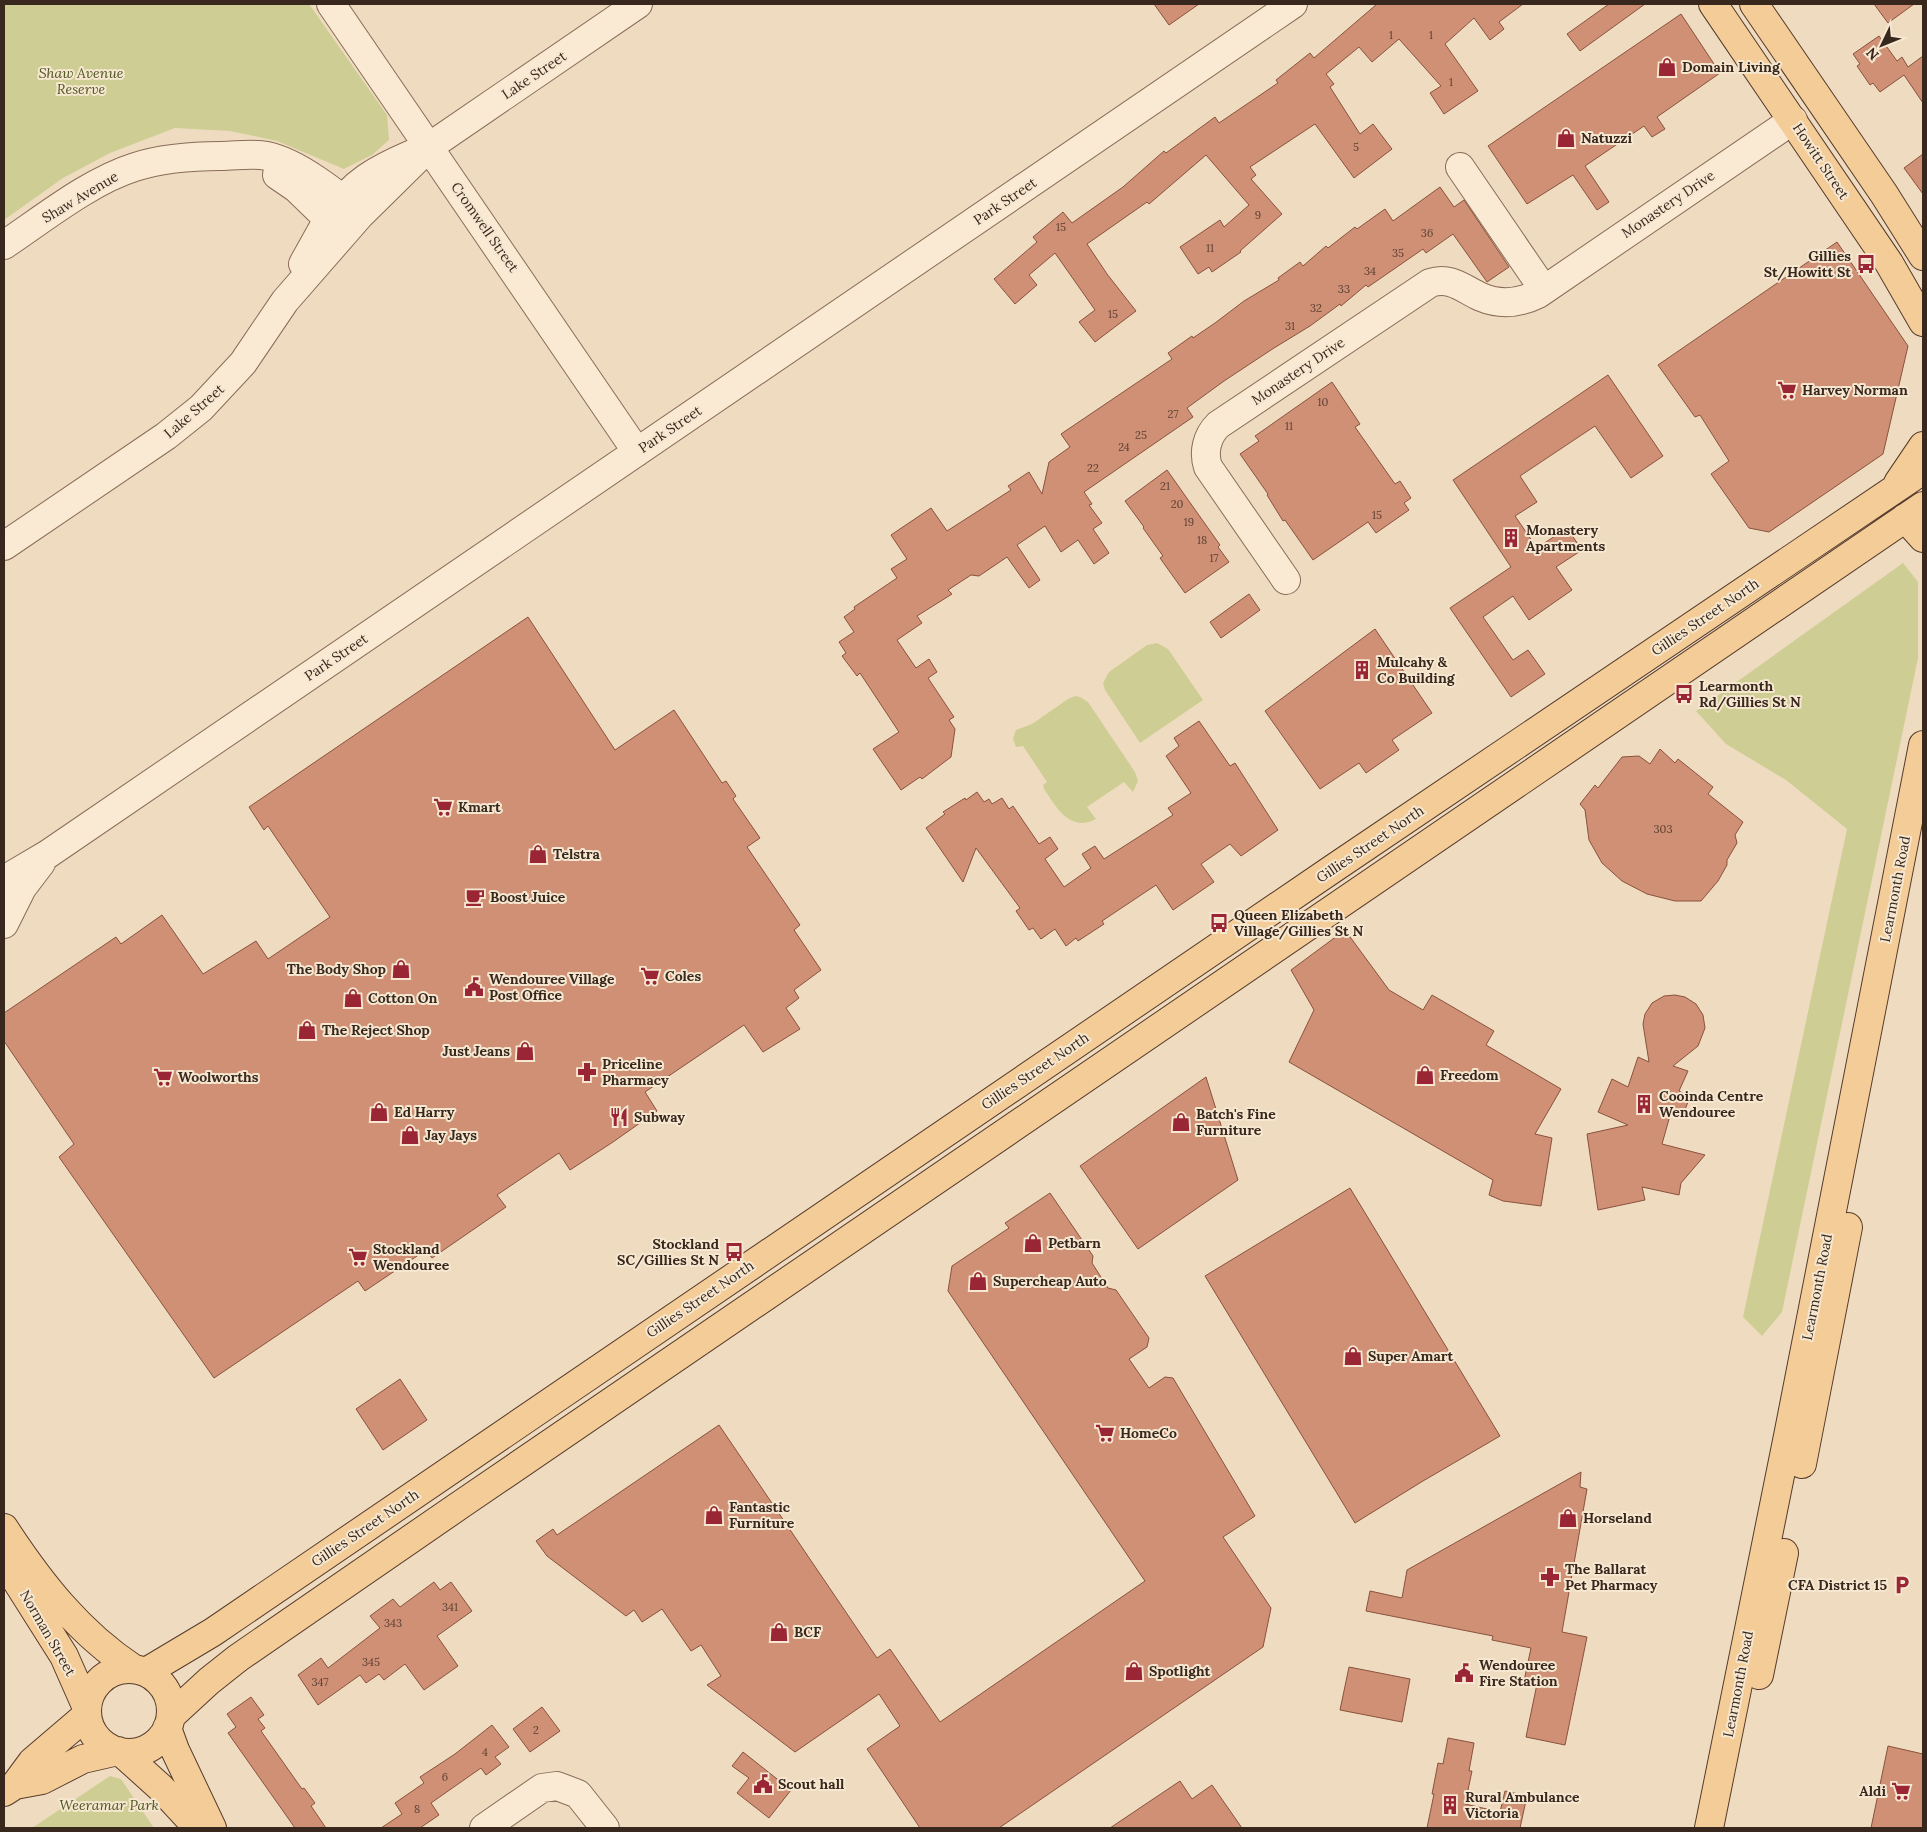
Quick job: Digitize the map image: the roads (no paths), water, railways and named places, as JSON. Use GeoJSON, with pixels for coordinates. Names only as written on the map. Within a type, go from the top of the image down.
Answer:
{"type":"FeatureCollection","features":[{"type":"Feature","properties":{"kind":"main road","name":"Howitt Street"},"geometry":{"type":"LineString","coordinates":[[1713,4],[1889,263],[1923,322]]}},
{"type":"Feature","properties":{"kind":"main road"},"geometry":{"type":"LineString","coordinates":[[1754,4],[1884,194],[1923,256]]}},
{"type":"Feature","properties":{"kind":"main road"},"geometry":{"type":"LineString","coordinates":[[1793,120],[1820,101]]}},
{"type":"Feature","properties":{"kind":"main road"},"geometry":{"type":"LineString","coordinates":[[1893,490],[1923,446]]}},
{"type":"Feature","properties":{"kind":"main road","name":"Gillies Street North"},"geometry":{"type":"LineString","coordinates":[[140,1671],[213,1632],[1041,1067],[1923,470]]}},
{"type":"Feature","properties":{"kind":"main road"},"geometry":{"type":"LineString","coordinates":[[9,1788],[42,1780],[90,1756],[120,1751],[138,1752],[150,1747],[160,1739],[169,1722],[209,1681],[238,1658],[1060,1095],[1917,521]]}},
{"type":"Feature","properties":{"kind":"main road","name":"Learmonth Road"},"geometry":{"type":"LineString","coordinates":[[1871,1061],[1923,745]]}},
{"type":"Feature","properties":{"kind":"main road","name":"Learmonth Road"},"geometry":{"type":"LineString","coordinates":[[1728,1828],[1813,1358],[1871,1061],[1923,826]]}},
{"type":"Feature","properties":{"kind":"main road"},"geometry":{"type":"LineString","coordinates":[[1041,1067],[1060,1095]]}},
{"type":"Feature","properties":{"kind":"main road","name":"Learmonth Road"},"geometry":{"type":"LineString","coordinates":[[1709,1828],[1799,1434]]}},
{"type":"Feature","properties":{"kind":"main road"},"geometry":{"type":"LineString","coordinates":[[488,1444],[507,1472]]}},
{"type":"Feature","properties":{"kind":"main road","name":"Norman Street"},"geometry":{"type":"LineString","coordinates":[[4,1528],[23,1557],[65,1611],[111,1654],[140,1671]]}},
{"type":"Feature","properties":{"kind":"main road","name":"Norman Street"},"geometry":{"type":"LineString","coordinates":[[4,1561],[64,1656],[87,1712]]}},
{"type":"Feature","properties":{"kind":"main road"},"geometry":{"type":"LineString","coordinates":[[198,1828],[161,1788],[120,1751],[107,1746],[97,1738],[90,1727],[87,1712],[90,1694],[108,1674],[121,1670],[140,1671],[157,1680],[165,1690],[170,1703],[169,1722],[175,1750],[212,1828]]}},
{"type":"Feature","properties":{"kind":"main road"},"geometry":{"type":"LineString","coordinates":[[9,1788],[32,1762],[87,1712]]}},
{"type":"Feature","properties":{"kind":"street","name":"Cromwell Street"},"geometry":{"type":"LineString","coordinates":[[332,4],[637,452]]}},
{"type":"Feature","properties":{"kind":"street","name":"Lake Street"},"geometry":{"type":"LineString","coordinates":[[4,546],[186,421],[216,393],[243,363],[285,301],[310,250],[344,216],[429,146],[638,4]]}},
{"type":"Feature","properties":{"kind":"street","name":"Park Street"},"geometry":{"type":"LineString","coordinates":[[4,880],[48,854],[1293,4]]}},
{"type":"Feature","properties":{"kind":"street","name":"Monastery Drive"},"geometry":{"type":"LineString","coordinates":[[1286,580],[1208,467],[1206,446],[1210,435],[1216,427],[1430,283],[1449,281],[1482,298],[1506,302],[1524,300],[1544,290],[1793,120]]}},
{"type":"Feature","properties":{"kind":"street","name":"Shaw Avenue"},"geometry":{"type":"LineString","coordinates":[[4,245],[84,192],[118,174],[134,167],[176,158],[256,155],[273,158],[306,174],[344,216]]}},
{"type":"Feature","properties":{"kind":"street"},"geometry":{"type":"LineString","coordinates":[[1460,168],[1544,290]]}},
{"type":"Feature","properties":{"kind":"street","name":"Park Street"},"geometry":{"type":"LineString","coordinates":[[4,924],[22,888],[48,854]]}},
{"type":"Feature","properties":{"kind":"street"},"geometry":{"type":"LineString","coordinates":[[484,1828],[542,1788],[556,1786],[578,1794],[605,1828]]}},
{"type":"Feature","properties":{"kind":"place","name":"Domain Living"},"geometry":{"type":"Point","coordinates":[1667,67]}},
{"type":"Feature","properties":{"kind":"place","name":"Natuzzi"},"geometry":{"type":"Point","coordinates":[1566,138]}},
{"type":"Feature","properties":{"kind":"place","name":"Gillies St/Howitt St"},"geometry":{"type":"Point","coordinates":[1866,264]}},
{"type":"Feature","properties":{"kind":"place","name":"Harvey Norman"},"geometry":{"type":"Point","coordinates":[1787,390]}},
{"type":"Feature","properties":{"kind":"place","name":"Monastery Apartments"},"geometry":{"type":"Point","coordinates":[1511,538]}},
{"type":"Feature","properties":{"kind":"place","name":"Mulcahy & Co Building"},"geometry":{"type":"Point","coordinates":[1362,670]}},
{"type":"Feature","properties":{"kind":"place","name":"Learmonth Rd/Gillies St N"},"geometry":{"type":"Point","coordinates":[1684,694]}},
{"type":"Feature","properties":{"kind":"place","name":"Kmart"},"geometry":{"type":"Point","coordinates":[443,807]}},
{"type":"Feature","properties":{"kind":"place","name":"Telstra"},"geometry":{"type":"Point","coordinates":[538,854]}},
{"type":"Feature","properties":{"kind":"place","name":"Boost Juice"},"geometry":{"type":"Point","coordinates":[475,897]}},
{"type":"Feature","properties":{"kind":"place","name":"Queen Elizabeth Village/Gillies St N"},"geometry":{"type":"Point","coordinates":[1219,923]}},
{"type":"Feature","properties":{"kind":"place","name":"The Body Shop"},"geometry":{"type":"Point","coordinates":[401,969]}},
{"type":"Feature","properties":{"kind":"place","name":"Coles"},"geometry":{"type":"Point","coordinates":[650,976]}},
{"type":"Feature","properties":{"kind":"place","name":"Wendouree Village Post Office"},"geometry":{"type":"Point","coordinates":[474,987]}},
{"type":"Feature","properties":{"kind":"place","name":"Cotton On"},"geometry":{"type":"Point","coordinates":[353,998]}},
{"type":"Feature","properties":{"kind":"place","name":"The Reject Shop"},"geometry":{"type":"Point","coordinates":[307,1030]}},
{"type":"Feature","properties":{"kind":"place","name":"Just Jeans"},"geometry":{"type":"Point","coordinates":[525,1051]}},
{"type":"Feature","properties":{"kind":"place","name":"Priceline Pharmacy"},"geometry":{"type":"Point","coordinates":[587,1072]}},
{"type":"Feature","properties":{"kind":"place","name":"Freedom"},"geometry":{"type":"Point","coordinates":[1425,1075]}},
{"type":"Feature","properties":{"kind":"place","name":"Woolworths"},"geometry":{"type":"Point","coordinates":[163,1077]}},
{"type":"Feature","properties":{"kind":"place","name":"Cooinda Centre Wendouree"},"geometry":{"type":"Point","coordinates":[1644,1104]}},
{"type":"Feature","properties":{"kind":"place","name":"Ed Harry"},"geometry":{"type":"Point","coordinates":[379,1112]}},
{"type":"Feature","properties":{"kind":"place","name":"Subway"},"geometry":{"type":"Point","coordinates":[619,1117]}},
{"type":"Feature","properties":{"kind":"place","name":"Batch's Fine Furniture"},"geometry":{"type":"Point","coordinates":[1181,1122]}},
{"type":"Feature","properties":{"kind":"place","name":"Jay Jays"},"geometry":{"type":"Point","coordinates":[410,1135]}},
{"type":"Feature","properties":{"kind":"place","name":"Petbarn"},"geometry":{"type":"Point","coordinates":[1033,1243]}},
{"type":"Feature","properties":{"kind":"place","name":"Stockland SC/Gillies St N"},"geometry":{"type":"Point","coordinates":[734,1252]}},
{"type":"Feature","properties":{"kind":"place","name":"Stockland Wendouree"},"geometry":{"type":"Point","coordinates":[358,1257]}},
{"type":"Feature","properties":{"kind":"place","name":"Supercheap Auto"},"geometry":{"type":"Point","coordinates":[978,1281]}},
{"type":"Feature","properties":{"kind":"place","name":"Super Amart"},"geometry":{"type":"Point","coordinates":[1353,1356]}},
{"type":"Feature","properties":{"kind":"place","name":"HomeCo"},"geometry":{"type":"Point","coordinates":[1105,1433]}},
{"type":"Feature","properties":{"kind":"place","name":"Fantastic Furniture"},"geometry":{"type":"Point","coordinates":[714,1515]}},
{"type":"Feature","properties":{"kind":"place","name":"Horseland"},"geometry":{"type":"Point","coordinates":[1568,1518]}},
{"type":"Feature","properties":{"kind":"place","name":"The Ballarat Pet Pharmacy"},"geometry":{"type":"Point","coordinates":[1550,1577]}},
{"type":"Feature","properties":{"kind":"place","name":"CFA District 15"},"geometry":{"type":"Point","coordinates":[1902,1585]}},
{"type":"Feature","properties":{"kind":"place","name":"BCF"},"geometry":{"type":"Point","coordinates":[779,1632]}},
{"type":"Feature","properties":{"kind":"place","name":"Spotlight"},"geometry":{"type":"Point","coordinates":[1134,1671]}},
{"type":"Feature","properties":{"kind":"place","name":"Wendouree Fire Station"},"geometry":{"type":"Point","coordinates":[1464,1673]}},
{"type":"Feature","properties":{"kind":"place","name":"Scout hall"},"geometry":{"type":"Point","coordinates":[763,1784]}},
{"type":"Feature","properties":{"kind":"place","name":"Aldi"},"geometry":{"type":"Point","coordinates":[1901,1791]}},
{"type":"Feature","properties":{"kind":"place","name":"Rural Ambulance Victoria"},"geometry":{"type":"Point","coordinates":[1450,1805]}},
{"type":"Feature","properties":{"kind":"park label","name":"Shaw Avenue Reserve"},"geometry":{"type":"Point","coordinates":[81,82]}},
{"type":"Feature","properties":{"kind":"park label","name":"Weeramar Park"},"geometry":{"type":"Point","coordinates":[109,1805]}}]}
